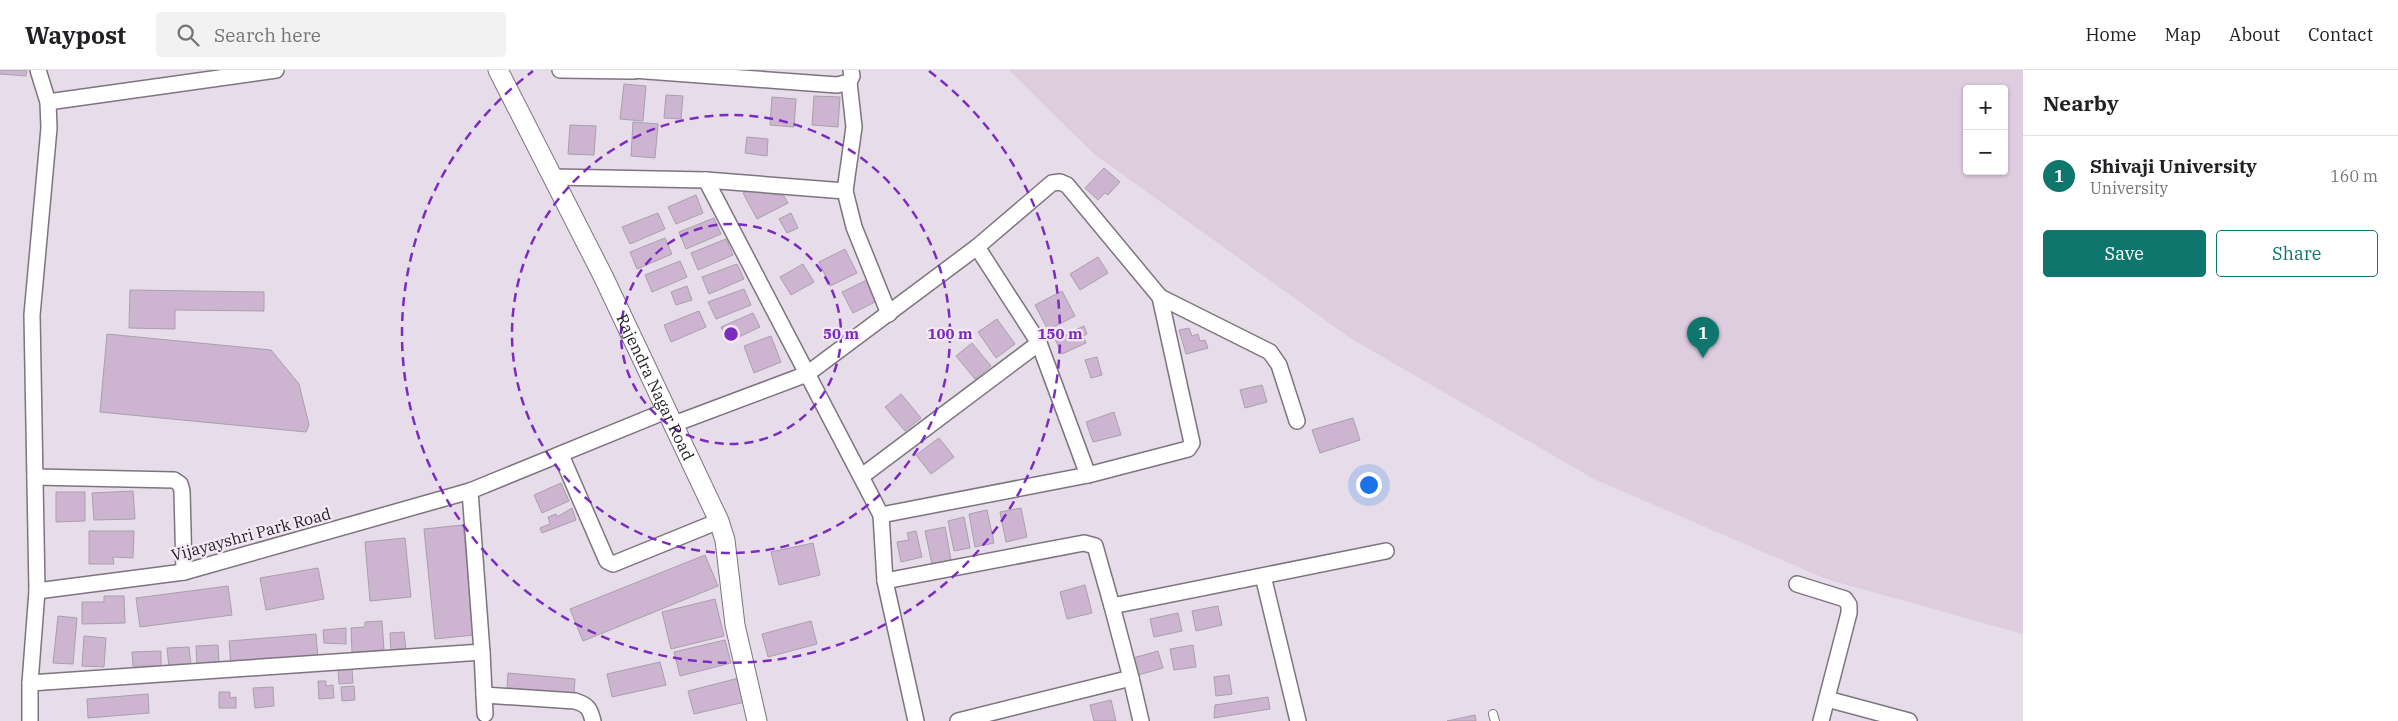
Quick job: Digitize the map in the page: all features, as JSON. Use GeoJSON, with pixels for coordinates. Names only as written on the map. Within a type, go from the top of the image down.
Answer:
{"type":"FeatureCollection","features":[{"type":"Feature","properties":{"kind":"street"},"geometry":{"type":"LineString","coordinates":[[30,721],[30,683],[37,591],[32,315],[48,150],[48,102],[38,70]]}},
{"type":"Feature","properties":{"kind":"street"},"geometry":{"type":"LineString","coordinates":[[48,102],[276,70]]}},
{"type":"Feature","properties":{"kind":"street","name":"Rajendra Nagar Road"},"geometry":{"type":"LineString","coordinates":[[498,70],[602,276],[719,522],[725,540],[735,625],[757,721]]}},
{"type":"Feature","properties":{"kind":"street"},"geometry":{"type":"LineString","coordinates":[[560,70],[633,70],[744,74],[837,84],[850,76],[854,128],[845,191],[854,227],[889,314]]}},
{"type":"Feature","properties":{"kind":"street"},"geometry":{"type":"LineString","coordinates":[[553,177],[706,180],[845,191]]}},
{"type":"Feature","properties":{"kind":"street"},"geometry":{"type":"LineString","coordinates":[[706,180],[881,515],[885,581],[916,721]]}},
{"type":"Feature","properties":{"kind":"street","name":"Vijayayshri Park Road"},"geometry":{"type":"LineString","coordinates":[[37,591],[184,572],[470,491],[561,455],[670,417],[807,374],[977,247],[1052,183],[1060,182],[1067,185],[1160,297]]}},
{"type":"Feature","properties":{"kind":"street"},"geometry":{"type":"LineString","coordinates":[[977,247],[1039,343],[1088,475]]}},
{"type":"Feature","properties":{"kind":"street"},"geometry":{"type":"LineString","coordinates":[[1160,297],[1270,352],[1279,365],[1297,421]]}},
{"type":"Feature","properties":{"kind":"street"},"geometry":{"type":"LineString","coordinates":[[881,515],[1088,475],[1188,449],[1192,443],[1160,297]]}},
{"type":"Feature","properties":{"kind":"street"},"geometry":{"type":"LineString","coordinates":[[862,476],[1039,343]]}},
{"type":"Feature","properties":{"kind":"street"},"geometry":{"type":"LineString","coordinates":[[561,455],[608,562],[613,564],[719,522]]}},
{"type":"Feature","properties":{"kind":"street"},"geometry":{"type":"LineString","coordinates":[[35,477],[174,480],[180,484],[182,491],[184,572]]}},
{"type":"Feature","properties":{"kind":"street"},"geometry":{"type":"LineString","coordinates":[[470,491],[485,714]]}},
{"type":"Feature","properties":{"kind":"street"},"geometry":{"type":"LineString","coordinates":[[885,581],[1084,544],[1095,546],[1141,721]]}},
{"type":"Feature","properties":{"kind":"street"},"geometry":{"type":"LineString","coordinates":[[1112,606],[1386,550]]}},
{"type":"Feature","properties":{"kind":"street"},"geometry":{"type":"LineString","coordinates":[[1263,576],[1298,721]]}},
{"type":"Feature","properties":{"kind":"street"},"geometry":{"type":"LineString","coordinates":[[1797,584],[1845,600],[1848,605],[1849,612],[1820,721]]}},
{"type":"Feature","properties":{"kind":"street"},"geometry":{"type":"LineString","coordinates":[[30,683],[482,652]]}},
{"type":"Feature","properties":{"kind":"street"},"geometry":{"type":"LineString","coordinates":[[958,721],[1131,678]]}},
{"type":"Feature","properties":{"kind":"street"},"geometry":{"type":"LineString","coordinates":[[484,695],[575,701],[585,704],[590,709],[593,721]]}},
{"type":"Feature","properties":{"kind":"street"},"geometry":{"type":"LineString","coordinates":[[1827,699],[1909,721]]}},
{"type":"Feature","properties":{"kind":"shaded area"},"geometry":{"type":"Polygon","coordinates":[[[1009,70],[2023,70],[2023,634],[1826,579],[1594,479],[1350,338],[1094,154],[1009,70]]]}},
{"type":"Feature","properties":{"kind":"building"},"geometry":{"type":"Polygon","coordinates":[[[0,70],[27,70],[26,76],[0,74],[0,70]]]}},
{"type":"Feature","properties":{"kind":"building"},"geometry":{"type":"Polygon","coordinates":[[[624,84],[646,86],[643,121],[620,119],[624,84]]]}},
{"type":"Feature","properties":{"kind":"building"},"geometry":{"type":"Polygon","coordinates":[[[666,95],[683,96],[681,119],[664,118],[666,95]]]}},
{"type":"Feature","properties":{"kind":"building"},"geometry":{"type":"Polygon","coordinates":[[[814,96],[840,97],[838,127],[812,125],[814,96]]]}},
{"type":"Feature","properties":{"kind":"building"},"geometry":{"type":"Polygon","coordinates":[[[772,97],[796,99],[794,127],[770,125],[772,97]]]}},
{"type":"Feature","properties":{"kind":"building"},"geometry":{"type":"Polygon","coordinates":[[[633,122],[658,124],[655,158],[631,156],[633,122]]]}},
{"type":"Feature","properties":{"kind":"building"},"geometry":{"type":"Polygon","coordinates":[[[570,125],[596,126],[594,155],[568,154],[570,125]]]}},
{"type":"Feature","properties":{"kind":"building"},"geometry":{"type":"Polygon","coordinates":[[[747,137],[768,139],[767,156],[745,153],[747,137]]]}},
{"type":"Feature","properties":{"kind":"building"},"geometry":{"type":"Polygon","coordinates":[[[1104,168],[1120,182],[1108,195],[1105,193],[1098,200],[1085,188],[1104,168]]]}},
{"type":"Feature","properties":{"kind":"building"},"geometry":{"type":"Polygon","coordinates":[[[749,190],[784,196],[788,203],[757,219],[743,193],[749,190]]]}},
{"type":"Feature","properties":{"kind":"building"},"geometry":{"type":"Polygon","coordinates":[[[696,195],[703,213],[676,224],[668,207],[696,195]]]}},
{"type":"Feature","properties":{"kind":"building"},"geometry":{"type":"Polygon","coordinates":[[[658,213],[665,229],[630,244],[622,227],[658,213]]]}},
{"type":"Feature","properties":{"kind":"building"},"geometry":{"type":"Polygon","coordinates":[[[791,213],[798,228],[787,233],[779,219],[791,213]]]}},
{"type":"Feature","properties":{"kind":"building"},"geometry":{"type":"Polygon","coordinates":[[[714,218],[721,234],[686,249],[679,232],[714,218]]]}},
{"type":"Feature","properties":{"kind":"building"},"geometry":{"type":"Polygon","coordinates":[[[665,238],[672,254],[637,269],[630,252],[665,238]]]}},
{"type":"Feature","properties":{"kind":"building"},"geometry":{"type":"Polygon","coordinates":[[[726,239],[733,255],[698,270],[691,253],[726,239]]]}},
{"type":"Feature","properties":{"kind":"building"},"geometry":{"type":"Polygon","coordinates":[[[845,249],[857,273],[830,286],[819,262],[845,249]]]}},
{"type":"Feature","properties":{"kind":"building"},"geometry":{"type":"Polygon","coordinates":[[[1098,257],[1108,273],[1080,290],[1070,274],[1098,257]]]}},
{"type":"Feature","properties":{"kind":"building"},"geometry":{"type":"Polygon","coordinates":[[[680,261],[687,277],[652,292],[645,275],[680,261]]]}},
{"type":"Feature","properties":{"kind":"building"},"geometry":{"type":"Polygon","coordinates":[[[737,264],[744,279],[709,294],[702,277],[737,264]]]}},
{"type":"Feature","properties":{"kind":"building"},"geometry":{"type":"Polygon","coordinates":[[[803,264],[814,282],[791,295],[780,277],[803,264]]]}},
{"type":"Feature","properties":{"kind":"building"},"geometry":{"type":"Polygon","coordinates":[[[867,280],[877,301],[853,313],[842,292],[867,280]]]}},
{"type":"Feature","properties":{"kind":"building"},"geometry":{"type":"Polygon","coordinates":[[[687,286],[692,300],[676,305],[671,292],[687,286]]]}},
{"type":"Feature","properties":{"kind":"building"},"geometry":{"type":"Polygon","coordinates":[[[744,289],[751,305],[716,319],[708,302],[744,289]]]}},
{"type":"Feature","properties":{"kind":"building"},"geometry":{"type":"Polygon","coordinates":[[[130,290],[264,292],[264,311],[175,310],[175,329],[129,328],[130,290]]]}},
{"type":"Feature","properties":{"kind":"building"},"geometry":{"type":"Polygon","coordinates":[[[1062,291],[1075,316],[1048,330],[1035,305],[1062,291]]]}},
{"type":"Feature","properties":{"kind":"building"},"geometry":{"type":"Polygon","coordinates":[[[699,311],[706,327],[671,342],[664,325],[699,311]]]}},
{"type":"Feature","properties":{"kind":"building"},"geometry":{"type":"Polygon","coordinates":[[[753,313],[760,327],[728,342],[721,327],[753,313]]]}},
{"type":"Feature","properties":{"kind":"building"},"geometry":{"type":"Polygon","coordinates":[[[997,319],[1015,344],[996,358],[978,332],[997,319]]]}},
{"type":"Feature","properties":{"kind":"building"},"geometry":{"type":"Polygon","coordinates":[[[1084,326],[1087,334],[1083,336],[1086,343],[1062,354],[1055,339],[1084,326]]]}},
{"type":"Feature","properties":{"kind":"building"},"geometry":{"type":"Polygon","coordinates":[[[1189,328],[1192,336],[1198,334],[1200,341],[1205,340],[1208,348],[1186,354],[1179,330],[1189,328]]]}},
{"type":"Feature","properties":{"kind":"building"},"geometry":{"type":"Polygon","coordinates":[[[107,334],[271,350],[299,384],[309,425],[306,432],[100,412],[107,334]]]}},
{"type":"Feature","properties":{"kind":"building"},"geometry":{"type":"Polygon","coordinates":[[[771,336],[781,362],[754,373],[744,346],[771,336]]]}},
{"type":"Feature","properties":{"kind":"building"},"geometry":{"type":"Polygon","coordinates":[[[972,343],[991,366],[975,379],[956,356],[972,343]]]}},
{"type":"Feature","properties":{"kind":"building"},"geometry":{"type":"Polygon","coordinates":[[[1097,357],[1102,375],[1091,378],[1085,360],[1097,357]]]}},
{"type":"Feature","properties":{"kind":"building"},"geometry":{"type":"Polygon","coordinates":[[[1262,385],[1267,402],[1245,408],[1240,390],[1262,385]]]}},
{"type":"Feature","properties":{"kind":"building"},"geometry":{"type":"Polygon","coordinates":[[[901,394],[921,418],[905,431],[885,407],[901,394]]]}},
{"type":"Feature","properties":{"kind":"building"},"geometry":{"type":"Polygon","coordinates":[[[1114,412],[1121,435],[1093,442],[1086,422],[1114,412]]]}},
{"type":"Feature","properties":{"kind":"building"},"geometry":{"type":"Polygon","coordinates":[[[1353,418],[1360,440],[1320,453],[1312,430],[1353,418]]]}},
{"type":"Feature","properties":{"kind":"building"},"geometry":{"type":"Polygon","coordinates":[[[939,438],[954,457],[931,474],[916,455],[939,438]]]}},
{"type":"Feature","properties":{"kind":"building"},"geometry":{"type":"Polygon","coordinates":[[[561,483],[569,501],[542,513],[534,495],[561,483]]]}},
{"type":"Feature","properties":{"kind":"building"},"geometry":{"type":"Polygon","coordinates":[[[133,491],[135,519],[94,520],[92,493],[133,491]]]}},
{"type":"Feature","properties":{"kind":"building"},"geometry":{"type":"Polygon","coordinates":[[[56,492],[85,492],[85,521],[56,522],[56,492]]]}},
{"type":"Feature","properties":{"kind":"building"},"geometry":{"type":"Polygon","coordinates":[[[572,508],[576,520],[542,533],[540,528],[550,524],[548,517],[556,514],[557,517],[572,508]]]}},
{"type":"Feature","properties":{"kind":"building"},"geometry":{"type":"Polygon","coordinates":[[[1021,508],[1027,537],[1006,542],[1000,512],[1021,508]]]}},
{"type":"Feature","properties":{"kind":"building"},"geometry":{"type":"Polygon","coordinates":[[[987,510],[994,543],[975,547],[969,514],[987,510]]]}},
{"type":"Feature","properties":{"kind":"building"},"geometry":{"type":"Polygon","coordinates":[[[964,517],[970,548],[954,551],[948,521],[964,517]]]}},
{"type":"Feature","properties":{"kind":"building"},"geometry":{"type":"Polygon","coordinates":[[[463,525],[474,635],[435,639],[424,529],[463,525]]]}},
{"type":"Feature","properties":{"kind":"building"},"geometry":{"type":"Polygon","coordinates":[[[945,527],[951,560],[932,564],[925,531],[945,527]]]}},
{"type":"Feature","properties":{"kind":"building"},"geometry":{"type":"Polygon","coordinates":[[[89,531],[134,531],[133,558],[113,557],[114,564],[89,564],[89,531]]]}},
{"type":"Feature","properties":{"kind":"building"},"geometry":{"type":"Polygon","coordinates":[[[916,531],[922,557],[901,562],[897,542],[909,540],[907,533],[916,531]]]}},
{"type":"Feature","properties":{"kind":"building"},"geometry":{"type":"Polygon","coordinates":[[[405,538],[411,597],[370,601],[365,542],[405,538]]]}},
{"type":"Feature","properties":{"kind":"building"},"geometry":{"type":"Polygon","coordinates":[[[813,543],[820,575],[779,585],[771,552],[813,543]]]}},
{"type":"Feature","properties":{"kind":"building"},"geometry":{"type":"Polygon","coordinates":[[[705,555],[718,586],[583,641],[570,609],[705,555]]]}},
{"type":"Feature","properties":{"kind":"building"},"geometry":{"type":"Polygon","coordinates":[[[318,568],[324,599],[266,610],[260,578],[318,568]]]}},
{"type":"Feature","properties":{"kind":"building"},"geometry":{"type":"Polygon","coordinates":[[[1085,585],[1092,613],[1067,619],[1060,592],[1085,585]]]}},
{"type":"Feature","properties":{"kind":"building"},"geometry":{"type":"Polygon","coordinates":[[[228,586],[232,615],[140,627],[136,598],[228,586]]]}},
{"type":"Feature","properties":{"kind":"building"},"geometry":{"type":"Polygon","coordinates":[[[104,596],[124,596],[125,623],[82,624],[82,602],[104,602],[104,596]]]}},
{"type":"Feature","properties":{"kind":"building"},"geometry":{"type":"Polygon","coordinates":[[[715,599],[724,636],[671,649],[662,612],[715,599]]]}},
{"type":"Feature","properties":{"kind":"building"},"geometry":{"type":"Polygon","coordinates":[[[1218,606],[1222,625],[1196,631],[1192,611],[1218,606]]]}},
{"type":"Feature","properties":{"kind":"building"},"geometry":{"type":"Polygon","coordinates":[[[1178,613],[1182,631],[1154,637],[1150,619],[1178,613]]]}},
{"type":"Feature","properties":{"kind":"building"},"geometry":{"type":"Polygon","coordinates":[[[58,616],[77,618],[73,664],[53,663],[58,616]]]}},
{"type":"Feature","properties":{"kind":"building"},"geometry":{"type":"Polygon","coordinates":[[[382,621],[384,650],[352,652],[351,628],[365,627],[365,622],[382,621]]]}},
{"type":"Feature","properties":{"kind":"building"},"geometry":{"type":"Polygon","coordinates":[[[811,621],[817,644],[768,657],[762,634],[811,621]]]}},
{"type":"Feature","properties":{"kind":"building"},"geometry":{"type":"Polygon","coordinates":[[[346,628],[346,644],[324,643],[323,630],[346,628]]]}},
{"type":"Feature","properties":{"kind":"building"},"geometry":{"type":"Polygon","coordinates":[[[404,632],[406,650],[391,651],[390,633],[404,632]]]}},
{"type":"Feature","properties":{"kind":"building"},"geometry":{"type":"Polygon","coordinates":[[[316,634],[318,660],[231,667],[229,641],[316,634]]]}},
{"type":"Feature","properties":{"kind":"building"},"geometry":{"type":"Polygon","coordinates":[[[84,636],[106,638],[104,667],[82,666],[84,636]]]}},
{"type":"Feature","properties":{"kind":"building"},"geometry":{"type":"Polygon","coordinates":[[[725,640],[731,663],[680,676],[674,652],[725,640]]]}},
{"type":"Feature","properties":{"kind":"building"},"geometry":{"type":"Polygon","coordinates":[[[218,645],[219,664],[197,666],[196,646],[218,645]]]}},
{"type":"Feature","properties":{"kind":"building"},"geometry":{"type":"Polygon","coordinates":[[[1193,645],[1196,667],[1174,670],[1170,649],[1193,645]]]}},
{"type":"Feature","properties":{"kind":"building"},"geometry":{"type":"Polygon","coordinates":[[[189,647],[191,665],[169,667],[167,648],[189,647]]]}},
{"type":"Feature","properties":{"kind":"building"},"geometry":{"type":"Polygon","coordinates":[[[161,651],[161,666],[133,666],[132,652],[161,651]]]}},
{"type":"Feature","properties":{"kind":"building"},"geometry":{"type":"Polygon","coordinates":[[[1158,651],[1163,668],[1138,675],[1133,658],[1158,651]]]}},
{"type":"Feature","properties":{"kind":"building"},"geometry":{"type":"Polygon","coordinates":[[[660,662],[666,685],[612,697],[607,674],[660,662]]]}},
{"type":"Feature","properties":{"kind":"building"},"geometry":{"type":"Polygon","coordinates":[[[352,668],[353,683],[339,684],[338,669],[352,668]]]}},
{"type":"Feature","properties":{"kind":"building"},"geometry":{"type":"Polygon","coordinates":[[[508,673],[575,679],[574,694],[507,688],[508,673]]]}},
{"type":"Feature","properties":{"kind":"building"},"geometry":{"type":"Polygon","coordinates":[[[1229,675],[1232,694],[1216,696],[1214,677],[1229,675]]]}},
{"type":"Feature","properties":{"kind":"building"},"geometry":{"type":"Polygon","coordinates":[[[739,678],[745,702],[694,714],[688,691],[739,678]]]}},
{"type":"Feature","properties":{"kind":"building"},"geometry":{"type":"Polygon","coordinates":[[[318,681],[326,681],[326,686],[333,685],[334,698],[319,699],[318,681]]]}},
{"type":"Feature","properties":{"kind":"building"},"geometry":{"type":"Polygon","coordinates":[[[354,686],[355,700],[342,701],[341,687],[354,686]]]}},
{"type":"Feature","properties":{"kind":"building"},"geometry":{"type":"Polygon","coordinates":[[[273,687],[274,706],[255,708],[253,688],[273,687]]]}},
{"type":"Feature","properties":{"kind":"building"},"geometry":{"type":"Polygon","coordinates":[[[219,692],[230,692],[230,698],[236,697],[236,708],[219,708],[219,692]]]}},
{"type":"Feature","properties":{"kind":"building"},"geometry":{"type":"Polygon","coordinates":[[[148,694],[149,713],[88,718],[87,699],[148,694]]]}},
{"type":"Feature","properties":{"kind":"building"},"geometry":{"type":"Polygon","coordinates":[[[1268,697],[1270,709],[1214,718],[1215,705],[1268,697]]]}},
{"type":"Feature","properties":{"kind":"building"},"geometry":{"type":"Polygon","coordinates":[[[1111,700],[1116,721],[1094,721],[1090,705],[1111,700]]]}},
{"type":"Feature","properties":{"kind":"building"},"geometry":{"type":"Polygon","coordinates":[[[1475,715],[1476,721],[1447,721],[1475,715]]]}},
{"type":"Feature","properties":{"kind":"place","name":"Shivaji University"},"geometry":{"type":"Point","coordinates":[1703,358]}}]}
